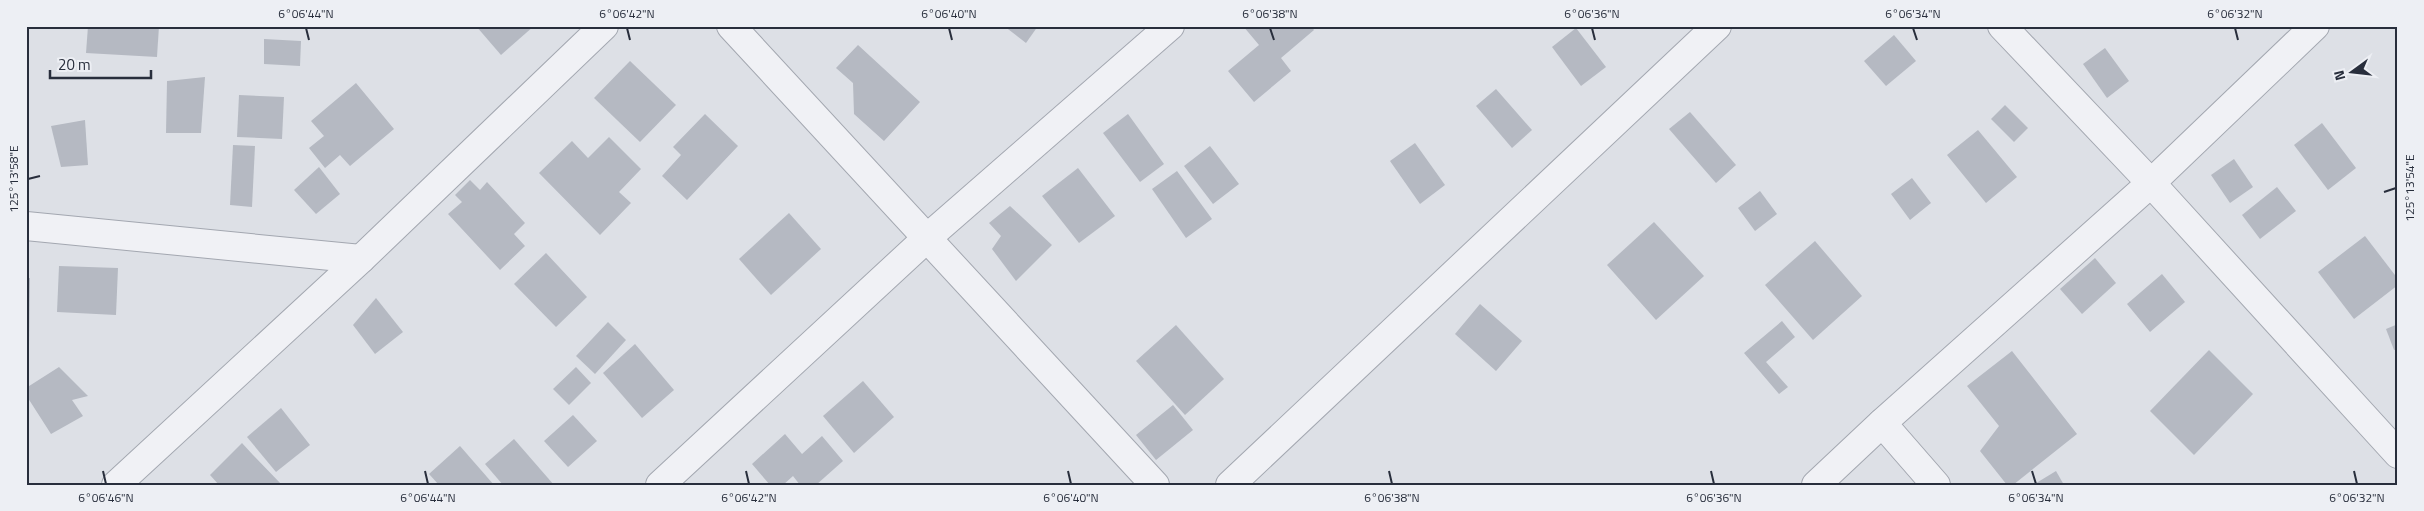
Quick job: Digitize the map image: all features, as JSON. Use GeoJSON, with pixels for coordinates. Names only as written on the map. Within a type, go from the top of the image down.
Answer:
{"type":"FeatureCollection","features":[{"type":"Feature","properties":{"kind":"street"},"geometry":{"type":"LineString","coordinates":[[116,485],[361,259],[604,26]]}},
{"type":"Feature","properties":{"kind":"street"},"geometry":{"type":"LineString","coordinates":[[731,26],[1155,485]]}},
{"type":"Feature","properties":{"kind":"street"},"geometry":{"type":"LineString","coordinates":[[660,485],[927,238],[1170,26]]}},
{"type":"Feature","properties":{"kind":"street"},"geometry":{"type":"LineString","coordinates":[[1230,485],[1717,26]]}},
{"type":"Feature","properties":{"kind":"street"},"geometry":{"type":"LineString","coordinates":[[2002,26],[2151,183],[2398,454]]}},
{"type":"Feature","properties":{"kind":"street"},"geometry":{"type":"LineString","coordinates":[[1816,485],[1882,423],[2151,183],[2315,26]]}},
{"type":"Feature","properties":{"kind":"street"},"geometry":{"type":"LineString","coordinates":[[26,226],[361,259]]}},
{"type":"Feature","properties":{"kind":"street"},"geometry":{"type":"LineString","coordinates":[[1882,423],[1936,485]]}},
{"type":"Feature","properties":{"kind":"building"},"geometry":{"type":"Polygon","coordinates":[[[88,26],[159,26],[157,57],[86,53],[88,26]]]}},
{"type":"Feature","properties":{"kind":"building"},"geometry":{"type":"Polygon","coordinates":[[[476,26],[534,26],[501,55],[476,26]]]}},
{"type":"Feature","properties":{"kind":"building"},"geometry":{"type":"Polygon","coordinates":[[[1004,26],[1038,26],[1026,43],[1004,26]]]}},
{"type":"Feature","properties":{"kind":"building"},"geometry":{"type":"Polygon","coordinates":[[[1243,26],[1311,26],[1314,30],[1281,58],[1291,71],[1254,102],[1228,71],[1259,45],[1243,26]]]}},
{"type":"Feature","properties":{"kind":"building"},"geometry":{"type":"Polygon","coordinates":[[[1576,28],[1606,67],[1581,86],[1552,47],[1576,28]]]}},
{"type":"Feature","properties":{"kind":"building"},"geometry":{"type":"Polygon","coordinates":[[[1894,35],[1916,61],[1886,86],[1864,61],[1894,35]]]}},
{"type":"Feature","properties":{"kind":"building"},"geometry":{"type":"Polygon","coordinates":[[[264,39],[301,41],[300,66],[264,64],[264,39]]]}},
{"type":"Feature","properties":{"kind":"building"},"geometry":{"type":"Polygon","coordinates":[[[858,45],[920,102],[884,141],[854,114],[853,83],[836,68],[858,45]]]}},
{"type":"Feature","properties":{"kind":"building"},"geometry":{"type":"Polygon","coordinates":[[[2105,48],[2129,81],[2107,98],[2083,64],[2105,48]]]}},
{"type":"Feature","properties":{"kind":"building"},"geometry":{"type":"Polygon","coordinates":[[[630,61],[676,105],[640,142],[594,98],[630,61]]]}},
{"type":"Feature","properties":{"kind":"building"},"geometry":{"type":"Polygon","coordinates":[[[205,77],[201,133],[166,133],[167,81],[205,77]]]}},
{"type":"Feature","properties":{"kind":"building"},"geometry":{"type":"Polygon","coordinates":[[[356,83],[394,129],[350,166],[340,155],[325,168],[309,148],[324,136],[311,121],[356,83]]]}},
{"type":"Feature","properties":{"kind":"building"},"geometry":{"type":"Polygon","coordinates":[[[1496,89],[1532,130],[1512,148],[1476,106],[1496,89]]]}},
{"type":"Feature","properties":{"kind":"building"},"geometry":{"type":"Polygon","coordinates":[[[239,95],[284,97],[282,139],[237,137],[239,95]]]}},
{"type":"Feature","properties":{"kind":"building"},"geometry":{"type":"Polygon","coordinates":[[[2005,105],[2028,128],[2014,142],[1991,119],[2005,105]]]}},
{"type":"Feature","properties":{"kind":"building"},"geometry":{"type":"Polygon","coordinates":[[[1690,112],[1736,165],[1716,183],[1669,129],[1690,112]]]}},
{"type":"Feature","properties":{"kind":"building"},"geometry":{"type":"Polygon","coordinates":[[[705,114],[738,146],[687,200],[662,176],[681,155],[673,147],[705,114]]]}},
{"type":"Feature","properties":{"kind":"building"},"geometry":{"type":"Polygon","coordinates":[[[1128,114],[1164,164],[1140,182],[1103,133],[1128,114]]]}},
{"type":"Feature","properties":{"kind":"building"},"geometry":{"type":"Polygon","coordinates":[[[85,120],[88,165],[61,167],[51,126],[85,120]]]}},
{"type":"Feature","properties":{"kind":"building"},"geometry":{"type":"Polygon","coordinates":[[[2322,123],[2356,168],[2328,190],[2294,145],[2322,123]]]}},
{"type":"Feature","properties":{"kind":"building"},"geometry":{"type":"Polygon","coordinates":[[[1978,130],[2017,177],[1986,203],[1947,155],[1978,130]]]}},
{"type":"Feature","properties":{"kind":"building"},"geometry":{"type":"Polygon","coordinates":[[[609,137],[641,169],[619,192],[631,203],[600,235],[539,173],[572,141],[588,158],[609,137]]]}},
{"type":"Feature","properties":{"kind":"building"},"geometry":{"type":"Polygon","coordinates":[[[1415,143],[1445,185],[1420,204],[1390,161],[1415,143]]]}},
{"type":"Feature","properties":{"kind":"building"},"geometry":{"type":"Polygon","coordinates":[[[233,145],[255,146],[252,207],[230,205],[233,145]]]}},
{"type":"Feature","properties":{"kind":"building"},"geometry":{"type":"Polygon","coordinates":[[[1210,146],[1239,184],[1213,204],[1184,166],[1210,146]]]}},
{"type":"Feature","properties":{"kind":"building"},"geometry":{"type":"Polygon","coordinates":[[[2234,159],[2253,187],[2230,203],[2211,175],[2234,159]]]}},
{"type":"Feature","properties":{"kind":"building"},"geometry":{"type":"Polygon","coordinates":[[[319,167],[340,194],[316,214],[294,190],[319,167]]]}},
{"type":"Feature","properties":{"kind":"building"},"geometry":{"type":"Polygon","coordinates":[[[1078,168],[1115,216],[1079,243],[1042,196],[1078,168]]]}},
{"type":"Feature","properties":{"kind":"building"},"geometry":{"type":"Polygon","coordinates":[[[1177,171],[1212,219],[1186,238],[1152,189],[1177,171]]]}},
{"type":"Feature","properties":{"kind":"building"},"geometry":{"type":"Polygon","coordinates":[[[1912,178],[1931,203],[1910,220],[1891,194],[1912,178]]]}},
{"type":"Feature","properties":{"kind":"building"},"geometry":{"type":"Polygon","coordinates":[[[470,180],[480,190],[487,182],[525,223],[514,234],[525,246],[500,270],[448,214],[462,202],[455,195],[470,180]]]}},
{"type":"Feature","properties":{"kind":"building"},"geometry":{"type":"Polygon","coordinates":[[[2277,187],[2296,211],[2260,239],[2242,215],[2277,187]]]}},
{"type":"Feature","properties":{"kind":"building"},"geometry":{"type":"Polygon","coordinates":[[[1760,191],[1777,214],[1755,231],[1738,208],[1760,191]]]}},
{"type":"Feature","properties":{"kind":"building"},"geometry":{"type":"Polygon","coordinates":[[[1010,206],[1052,245],[1016,281],[992,249],[1001,236],[989,223],[1010,206]]]}},
{"type":"Feature","properties":{"kind":"building"},"geometry":{"type":"Polygon","coordinates":[[[789,213],[821,249],[771,295],[739,259],[789,213]]]}},
{"type":"Feature","properties":{"kind":"building"},"geometry":{"type":"Polygon","coordinates":[[[1654,222],[1704,276],[1656,320],[1607,265],[1654,222]]]}},
{"type":"Feature","properties":{"kind":"building"},"geometry":{"type":"Polygon","coordinates":[[[2365,236],[2398,279],[2398,285],[2354,319],[2318,272],[2365,236]]]}},
{"type":"Feature","properties":{"kind":"building"},"geometry":{"type":"Polygon","coordinates":[[[1815,241],[1862,296],[1813,340],[1765,285],[1815,241]]]}},
{"type":"Feature","properties":{"kind":"building"},"geometry":{"type":"Polygon","coordinates":[[[546,253],[587,297],[556,327],[514,284],[546,253]]]}},
{"type":"Feature","properties":{"kind":"building"},"geometry":{"type":"Polygon","coordinates":[[[2095,258],[2116,283],[2082,314],[2060,289],[2095,258]]]}},
{"type":"Feature","properties":{"kind":"building"},"geometry":{"type":"Polygon","coordinates":[[[59,266],[118,268],[116,315],[57,312],[59,266]]]}},
{"type":"Feature","properties":{"kind":"building"},"geometry":{"type":"Polygon","coordinates":[[[2162,274],[2185,302],[2150,332],[2127,304],[2162,274]]]}},
{"type":"Feature","properties":{"kind":"building"},"geometry":{"type":"Polygon","coordinates":[[[26,278],[30,278],[29,347],[26,347],[26,278]]]}},
{"type":"Feature","properties":{"kind":"building"},"geometry":{"type":"Polygon","coordinates":[[[376,298],[403,332],[375,354],[353,325],[376,298]]]}},
{"type":"Feature","properties":{"kind":"building"},"geometry":{"type":"Polygon","coordinates":[[[1480,304],[1522,341],[1496,371],[1455,334],[1480,304]]]}},
{"type":"Feature","properties":{"kind":"building"},"geometry":{"type":"Polygon","coordinates":[[[1782,321],[1795,337],[1766,362],[1788,387],[1779,394],[1744,353],[1782,321]]]}},
{"type":"Feature","properties":{"kind":"building"},"geometry":{"type":"Polygon","coordinates":[[[608,322],[626,340],[595,374],[576,356],[608,322]]]}},
{"type":"Feature","properties":{"kind":"building"},"geometry":{"type":"Polygon","coordinates":[[[2398,324],[2398,349],[2394,350],[2386,329],[2398,324]]]}},
{"type":"Feature","properties":{"kind":"building"},"geometry":{"type":"Polygon","coordinates":[[[1176,325],[1224,379],[1185,415],[1136,361],[1176,325]]]}},
{"type":"Feature","properties":{"kind":"building"},"geometry":{"type":"Polygon","coordinates":[[[635,344],[674,390],[642,418],[603,373],[635,344]]]}},
{"type":"Feature","properties":{"kind":"building"},"geometry":{"type":"Polygon","coordinates":[[[2209,350],[2253,394],[2194,455],[2150,411],[2209,350]]]}},
{"type":"Feature","properties":{"kind":"building"},"geometry":{"type":"Polygon","coordinates":[[[2012,351],[2077,434],[2013,485],[2007,485],[1980,451],[1999,426],[1967,386],[2012,351]]]}},
{"type":"Feature","properties":{"kind":"building"},"geometry":{"type":"Polygon","coordinates":[[[59,367],[88,396],[72,400],[83,416],[51,434],[26,395],[26,388],[59,367]]]}},
{"type":"Feature","properties":{"kind":"building"},"geometry":{"type":"Polygon","coordinates":[[[576,367],[591,383],[569,405],[553,389],[576,367]]]}},
{"type":"Feature","properties":{"kind":"building"},"geometry":{"type":"Polygon","coordinates":[[[863,381],[894,417],[854,453],[823,416],[863,381]]]}},
{"type":"Feature","properties":{"kind":"building"},"geometry":{"type":"Polygon","coordinates":[[[1173,405],[1193,430],[1156,460],[1136,435],[1173,405]]]}},
{"type":"Feature","properties":{"kind":"building"},"geometry":{"type":"Polygon","coordinates":[[[281,408],[310,445],[276,472],[247,437],[281,408]]]}},
{"type":"Feature","properties":{"kind":"building"},"geometry":{"type":"Polygon","coordinates":[[[573,415],[597,441],[568,467],[544,441],[573,415]]]}},
{"type":"Feature","properties":{"kind":"building"},"geometry":{"type":"Polygon","coordinates":[[[785,434],[802,454],[822,436],[843,461],[816,485],[800,485],[793,476],[783,485],[770,485],[752,464],[785,434]]]}},
{"type":"Feature","properties":{"kind":"building"},"geometry":{"type":"Polygon","coordinates":[[[514,439],[554,485],[503,485],[485,464],[514,439]]]}},
{"type":"Feature","properties":{"kind":"building"},"geometry":{"type":"Polygon","coordinates":[[[242,443],[282,485],[219,485],[210,475],[242,443]]]}},
{"type":"Feature","properties":{"kind":"building"},"geometry":{"type":"Polygon","coordinates":[[[460,446],[494,485],[439,485],[429,474],[460,446]]]}},
{"type":"Feature","properties":{"kind":"building"},"geometry":{"type":"Polygon","coordinates":[[[2056,471],[2064,485],[2033,485],[2056,471]]]}}]}
